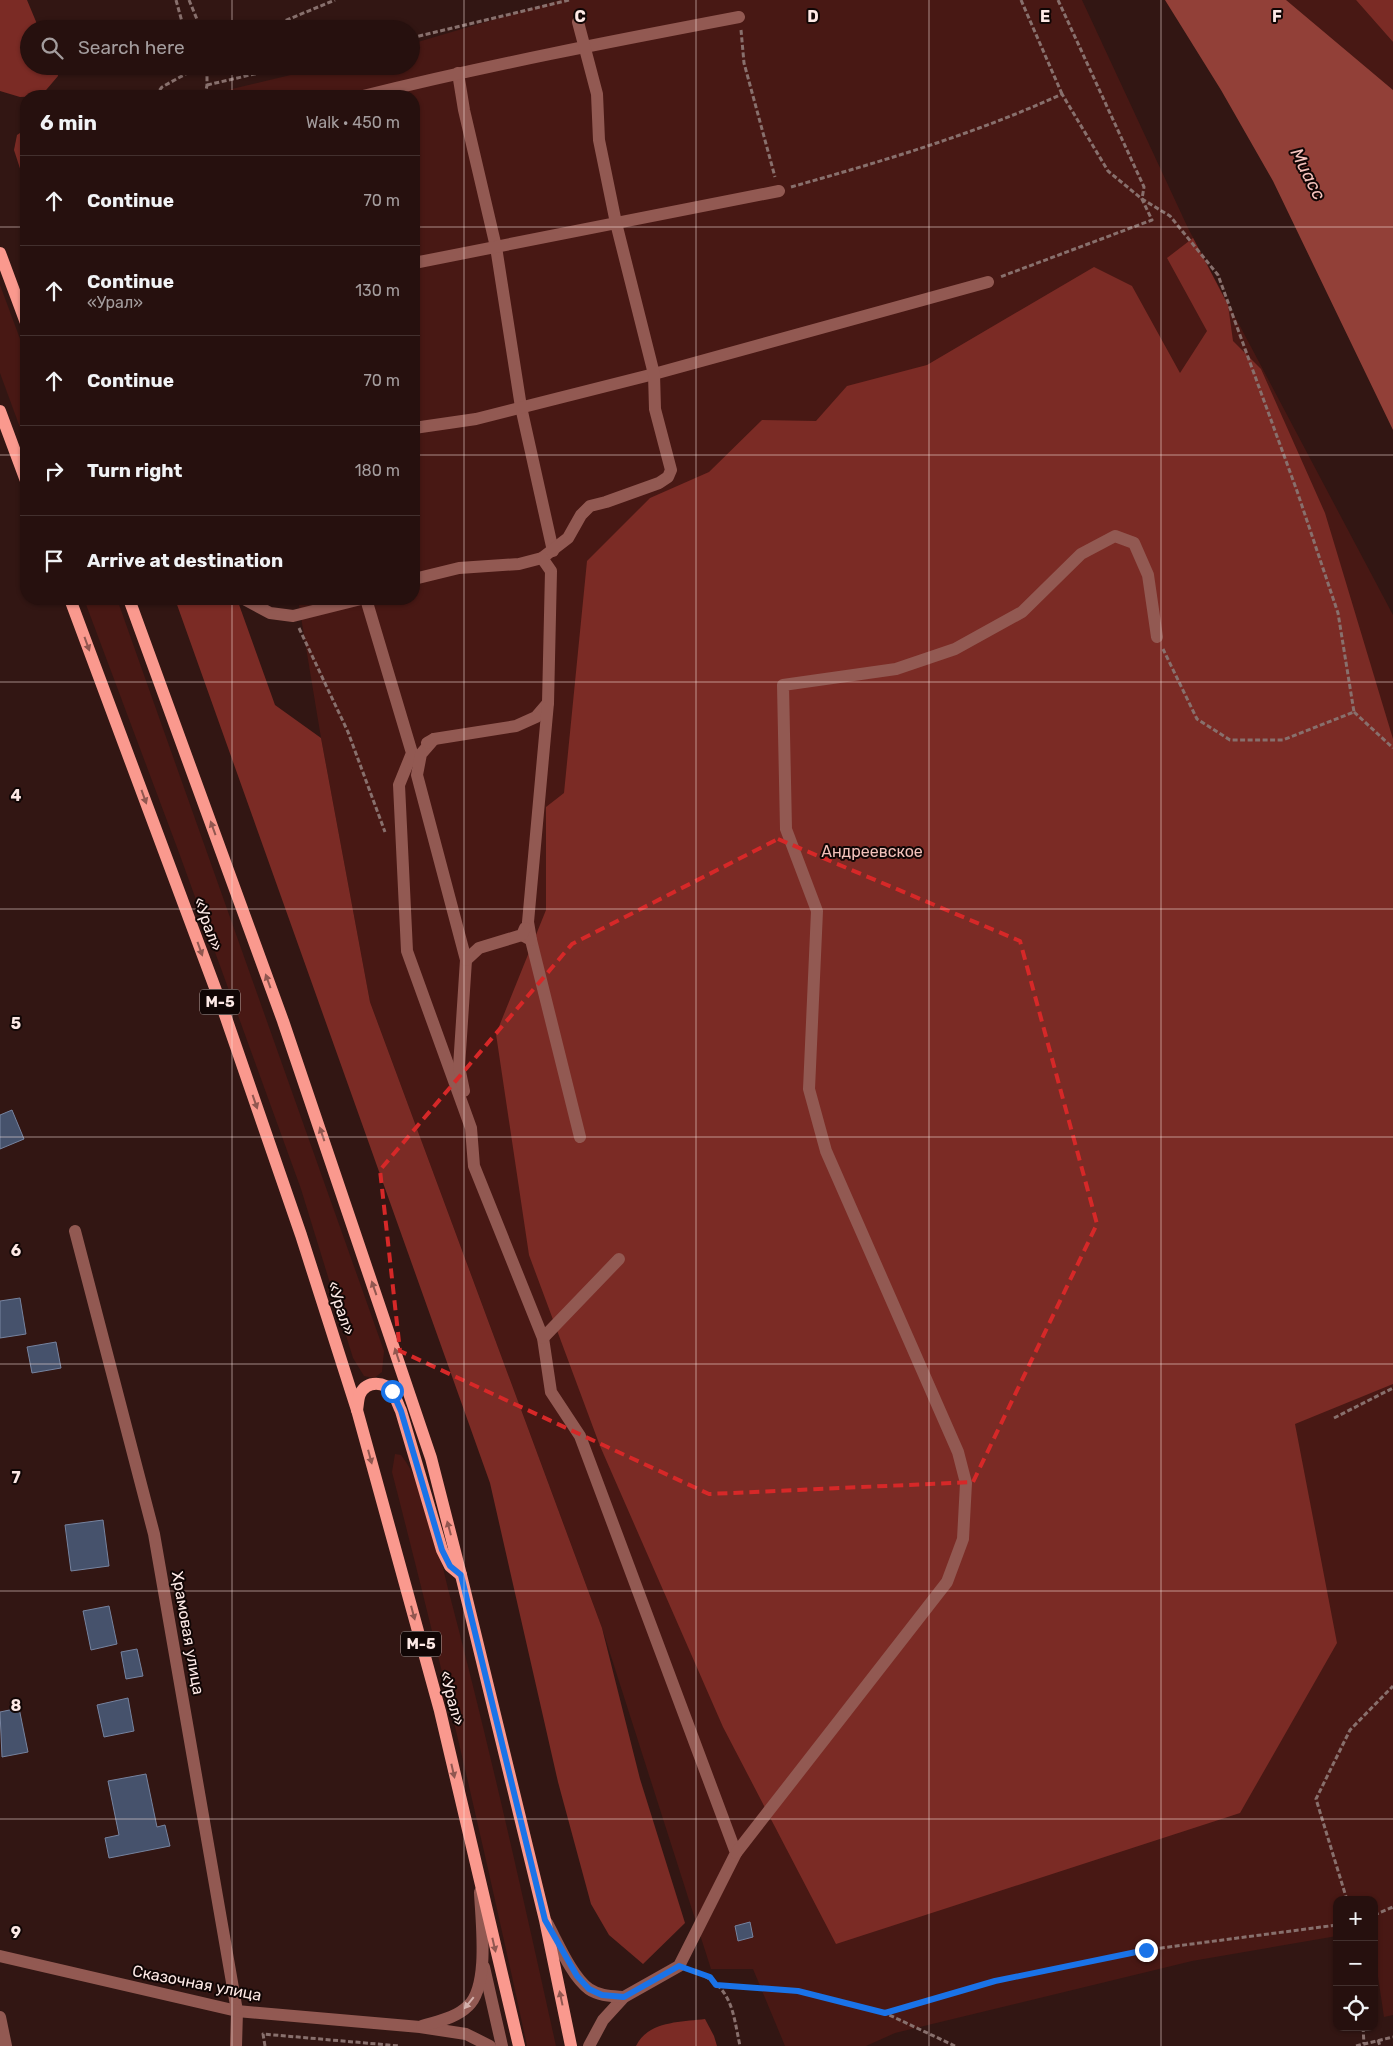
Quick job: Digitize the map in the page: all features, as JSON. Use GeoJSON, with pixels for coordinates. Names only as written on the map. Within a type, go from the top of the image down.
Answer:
{"type":"FeatureCollection","features":[{"type":"Feature","properties":{"kind":"main road"},"geometry":{"type":"LineString","coordinates":[[0,254],[20,308]]}},
{"type":"Feature","properties":{"kind":"main road"},"geometry":{"type":"LineString","coordinates":[[0,411],[20,465]]}},
{"type":"Feature","properties":{"kind":"main road","name":"«Урал»"},"geometry":{"type":"LineString","coordinates":[[72,605],[224,1012],[301,1235],[357,1410],[440,1711],[519,2046]]}},
{"type":"Feature","properties":{"kind":"main road"},"geometry":{"type":"LineString","coordinates":[[131,605],[283,1021],[430,1458],[461,1575],[545,1920],[571,2046]]}},
{"type":"Feature","properties":{"kind":"main road"},"geometry":{"type":"LineString","coordinates":[[357,1410],[360,1395],[365,1387],[374,1383],[383,1384],[392,1391],[401,1411],[442,1550],[450,1566],[461,1575]]}},
{"type":"Feature","properties":{"kind":"street"},"geometry":{"type":"LineString","coordinates":[[388,90],[582,46],[739,17]]}},
{"type":"Feature","properties":{"kind":"street"},"geometry":{"type":"LineString","coordinates":[[420,577],[459,568],[520,564],[542,558],[568,538],[580,515],[590,506],[659,483],[668,477],[671,470],[671,462],[655,409],[654,374],[616,224],[599,140],[597,94],[582,46],[578,22]]}},
{"type":"Feature","properties":{"kind":"street"},"geometry":{"type":"LineString","coordinates":[[458,73],[464,110],[496,248],[521,406],[553,551]]}},
{"type":"Feature","properties":{"kind":"street"},"geometry":{"type":"LineString","coordinates":[[420,262],[779,191]]}},
{"type":"Feature","properties":{"kind":"street"},"geometry":{"type":"LineString","coordinates":[[420,427],[476,419],[521,406],[654,374],[812,328],[988,282]]}},
{"type":"Feature","properties":{"kind":"street"},"geometry":{"type":"LineString","coordinates":[[589,2046],[603,2020],[624,1997],[679,1966],[736,1853],[947,1582],[963,1539],[966,1483],[958,1452],[826,1151],[809,1089],[817,911],[786,829],[784,685],[896,669],[955,649],[1022,612],[1081,554],[1115,536],[1134,543],[1148,575],[1157,637]]}},
{"type":"Feature","properties":{"kind":"street"},"geometry":{"type":"LineString","coordinates":[[542,558],[551,571],[548,703],[526,938],[580,1137]]}},
{"type":"Feature","properties":{"kind":"street"},"geometry":{"type":"LineString","coordinates":[[254,605],[270,614],[293,616],[337,605]]}},
{"type":"Feature","properties":{"kind":"street"},"geometry":{"type":"LineString","coordinates":[[368,605],[412,754]]}},
{"type":"Feature","properties":{"kind":"street"},"geometry":{"type":"LineString","coordinates":[[471,1128],[407,951],[399,786],[412,754],[434,738],[516,726],[536,718],[548,703]]}},
{"type":"Feature","properties":{"kind":"street"},"geometry":{"type":"LineString","coordinates":[[434,738],[421,754],[418,775],[466,960],[459,1067],[471,1128],[474,1166],[543,1338],[551,1392],[580,1436],[736,1853]]}},
{"type":"Feature","properties":{"kind":"street"},"geometry":{"type":"LineString","coordinates":[[466,960],[479,948],[526,938]]}},
{"type":"Feature","properties":{"kind":"street","name":"Храмовая улица"},"geometry":{"type":"LineString","coordinates":[[74,1231],[154,1534],[237,2011],[236,2046]]}},
{"type":"Feature","properties":{"kind":"street"},"geometry":{"type":"LineString","coordinates":[[543,1338],[619,1259]]}},
{"type":"Feature","properties":{"kind":"street"},"geometry":{"type":"LineString","coordinates":[[420,2027],[456,2015],[470,2005],[479,1988],[482,1957],[479,1880]]}},
{"type":"Feature","properties":{"kind":"street"},"geometry":{"type":"LineString","coordinates":[[545,1920],[577,1976],[589,1989],[602,1995],[624,1997]]}},
{"type":"Feature","properties":{"kind":"street","name":"Сказочная улица"},"geometry":{"type":"LineString","coordinates":[[0,1956],[237,2011],[420,2027],[466,2034],[490,2046]]}},
{"type":"Feature","properties":{"kind":"street"},"geometry":{"type":"LineString","coordinates":[[482,1957],[502,2046]]}},
{"type":"Feature","properties":{"kind":"street"},"geometry":{"type":"LineString","coordinates":[[0,2017],[6,2046]]}},
{"type":"Feature","properties":{"kind":"path"},"geometry":{"type":"LineString","coordinates":[[176,0],[182,20]]}},
{"type":"Feature","properties":{"kind":"path"},"geometry":{"type":"LineString","coordinates":[[190,0],[198,20]]}},
{"type":"Feature","properties":{"kind":"path"},"geometry":{"type":"LineString","coordinates":[[286,20],[334,0]]}},
{"type":"Feature","properties":{"kind":"path"},"geometry":{"type":"LineString","coordinates":[[420,36],[569,0]]}},
{"type":"Feature","properties":{"kind":"path"},"geometry":{"type":"LineString","coordinates":[[1021,0],[1062,94],[1108,171],[1142,199],[1170,216],[1218,275],[1294,482],[1338,613],[1354,712],[1393,748]]}},
{"type":"Feature","properties":{"kind":"path"},"geometry":{"type":"LineString","coordinates":[[988,282],[1152,220],[1142,199],[1144,187],[1058,0]]}},
{"type":"Feature","properties":{"kind":"path"},"geometry":{"type":"LineString","coordinates":[[739,17],[744,63],[779,191],[923,149],[1020,113],[1062,94]]}},
{"type":"Feature","properties":{"kind":"path"},"geometry":{"type":"LineString","coordinates":[[160,90],[184,75]]}},
{"type":"Feature","properties":{"kind":"path"},"geometry":{"type":"LineString","coordinates":[[207,75],[207,90]]}},
{"type":"Feature","properties":{"kind":"path"},"geometry":{"type":"LineString","coordinates":[[208,85],[251,75]]}},
{"type":"Feature","properties":{"kind":"path"},"geometry":{"type":"LineString","coordinates":[[293,616],[348,732],[386,833]]}},
{"type":"Feature","properties":{"kind":"path"},"geometry":{"type":"LineString","coordinates":[[1157,637],[1197,719],[1230,740],[1283,740],[1354,712]]}},
{"type":"Feature","properties":{"kind":"path"},"geometry":{"type":"LineString","coordinates":[[1334,1418],[1393,1388]]}},
{"type":"Feature","properties":{"kind":"path"},"geometry":{"type":"LineString","coordinates":[[1346,1896],[1316,1799],[1350,1730],[1393,1686]]}},
{"type":"Feature","properties":{"kind":"path"},"geometry":{"type":"LineString","coordinates":[[1378,1913],[1393,1907]]}},
{"type":"Feature","properties":{"kind":"path"},"geometry":{"type":"LineString","coordinates":[[885,2013],[995,1981],[1146,1950],[1333,1926]]}},
{"type":"Feature","properties":{"kind":"path"},"geometry":{"type":"LineString","coordinates":[[679,1966],[710,1977],[730,2001],[740,2046]]}},
{"type":"Feature","properties":{"kind":"path"},"geometry":{"type":"LineString","coordinates":[[716,1985],[798,1991],[885,2013],[955,2046]]}},
{"type":"Feature","properties":{"kind":"path"},"geometry":{"type":"LineString","coordinates":[[1363,2031],[1364,2044]]}},
{"type":"Feature","properties":{"kind":"path"},"geometry":{"type":"LineString","coordinates":[[265,2046],[263,2034],[400,2046]]}},
{"type":"Feature","properties":{"kind":"path"},"geometry":{"type":"LineString","coordinates":[[1356,2046],[1393,2037]]}},
{"type":"Feature","properties":{"kind":"path"},"geometry":{"type":"LineString","coordinates":[[1378,2040],[1380,2046]]}},
{"type":"Feature","properties":{"kind":"highlighted area"},"geometry":{"type":"Polygon","coordinates":[[[778,839],[1020,941],[1097,1224],[973,1482],[709,1494],[400,1351],[380,1170],[572,944],[778,839]]]}},
{"type":"Feature","properties":{"kind":"green space"},"geometry":{"type":"Polygon","coordinates":[[[0,0],[27,0],[35,20],[20,20],[20,75],[58,76],[46,90],[20,90],[20,97],[0,91],[0,0]]]}},
{"type":"Feature","properties":{"kind":"green space","name":"Андреевское"},"geometry":{"type":"Polygon","coordinates":[[[560,0],[1082,0],[1188,228],[1393,615],[1393,2015],[1384,2017],[1378,1977],[1378,1896],[1333,1896],[1333,1937],[1192,1961],[895,2033],[866,2046],[785,2046],[753,1969],[711,1969],[602,1628],[370,1002],[321,738],[299,605],[420,605],[420,90],[228,90],[290,75],[420,75],[420,41],[560,0]]]}},
{"type":"Feature","properties":{"kind":"green space"},"geometry":{"type":"Polygon","coordinates":[[[1283,0],[1356,0],[1393,42],[1393,90],[1283,0]]]}},
{"type":"Feature","properties":{"kind":"green space"},"geometry":{"type":"Polygon","coordinates":[[[1356,0],[1393,0],[1393,42],[1356,0]]]}},
{"type":"Feature","properties":{"kind":"green space"},"geometry":{"type":"Polygon","coordinates":[[[20,133],[20,168],[14,150],[17,135],[20,133]]]}},
{"type":"Feature","properties":{"kind":"green space","name":"Андреевское"},"geometry":{"type":"Polygon","coordinates":[[[1193,238],[1228,305],[1233,341],[1261,369],[1325,513],[1393,739],[1393,1384],[1295,1424],[1337,1643],[1240,1813],[836,1944],[723,1727],[600,1446],[529,1255],[496,1034],[546,910],[546,807],[564,793],[587,561],[650,498],[709,472],[762,420],[816,421],[847,386],[927,365],[1094,267],[1132,286],[1180,373],[1207,331],[1167,258],[1193,238]]]}},
{"type":"Feature","properties":{"kind":"green space"},"geometry":{"type":"Polygon","coordinates":[[[0,285],[20,339],[20,428],[0,373],[0,285]]]}},
{"type":"Feature","properties":{"kind":"green space"},"geometry":{"type":"Polygon","coordinates":[[[86,605],[119,605],[384,1351],[382,1372],[374,1378],[364,1376],[353,1358],[301,1189],[178,850],[86,605]]]}},
{"type":"Feature","properties":{"kind":"green space"},"geometry":{"type":"Polygon","coordinates":[[[177,605],[239,605],[275,705],[321,738],[370,1002],[602,1628],[640,1779],[685,1923],[643,1964],[609,1935],[591,1904],[558,1782],[490,1483],[177,605]]]}},
{"type":"Feature","properties":{"kind":"green space"},"geometry":{"type":"Polygon","coordinates":[[[395,1454],[401,1455],[411,1470],[432,1524],[493,1767],[556,2046],[527,2046],[496,1902],[392,1472],[395,1454]]]}},
{"type":"Feature","properties":{"kind":"green space"},"geometry":{"type":"Polygon","coordinates":[[[705,2019],[717,2046],[636,2046],[641,2038],[657,2027],[676,2022],[705,2019]]]}},
{"type":"Feature","properties":{"kind":"water","name":"Миасс"},"geometry":{"type":"Polygon","coordinates":[[[1165,0],[1286,0],[1393,90],[1393,430],[1273,181],[1221,90],[1165,0]]]}},
{"type":"Feature","properties":{"kind":"building"},"geometry":{"type":"Polygon","coordinates":[[[12,1110],[24,1139],[0,1149],[0,1115],[12,1110]]]}},
{"type":"Feature","properties":{"kind":"building"},"geometry":{"type":"Polygon","coordinates":[[[20,1298],[26,1334],[0,1338],[0,1301],[20,1298]]]}},
{"type":"Feature","properties":{"kind":"building"},"geometry":{"type":"Polygon","coordinates":[[[56,1342],[61,1368],[32,1373],[27,1347],[56,1342]]]}},
{"type":"Feature","properties":{"kind":"building"},"geometry":{"type":"Polygon","coordinates":[[[103,1520],[109,1566],[71,1571],[65,1525],[103,1520]]]}},
{"type":"Feature","properties":{"kind":"building"},"geometry":{"type":"Polygon","coordinates":[[[109,1606],[117,1644],[91,1650],[83,1611],[109,1606]]]}},
{"type":"Feature","properties":{"kind":"building"},"geometry":{"type":"Polygon","coordinates":[[[137,1649],[143,1676],[126,1679],[121,1652],[137,1649]]]}},
{"type":"Feature","properties":{"kind":"building"},"geometry":{"type":"Polygon","coordinates":[[[128,1698],[134,1731],[104,1737],[97,1705],[128,1698]]]}},
{"type":"Feature","properties":{"kind":"building"},"geometry":{"type":"Polygon","coordinates":[[[19,1708],[28,1752],[2,1757],[0,1712],[19,1708]]]}},
{"type":"Feature","properties":{"kind":"building"},"geometry":{"type":"Polygon","coordinates":[[[146,1774],[157,1827],[165,1825],[170,1846],[109,1858],[105,1838],[119,1835],[108,1781],[146,1774]]]}},
{"type":"Feature","properties":{"kind":"building"},"geometry":{"type":"Polygon","coordinates":[[[750,1922],[753,1937],[738,1941],[735,1926],[750,1922]]]}},
{"type":"Feature","properties":{"kind":"route"},"geometry":{"type":"LineString","coordinates":[[392,1391],[401,1411],[442,1550],[450,1566],[461,1575],[545,1920],[577,1976],[589,1989],[602,1995],[624,1997],[679,1966],[710,1977],[716,1985],[798,1991],[885,2013],[995,1981],[1146,1950]]}}]}
